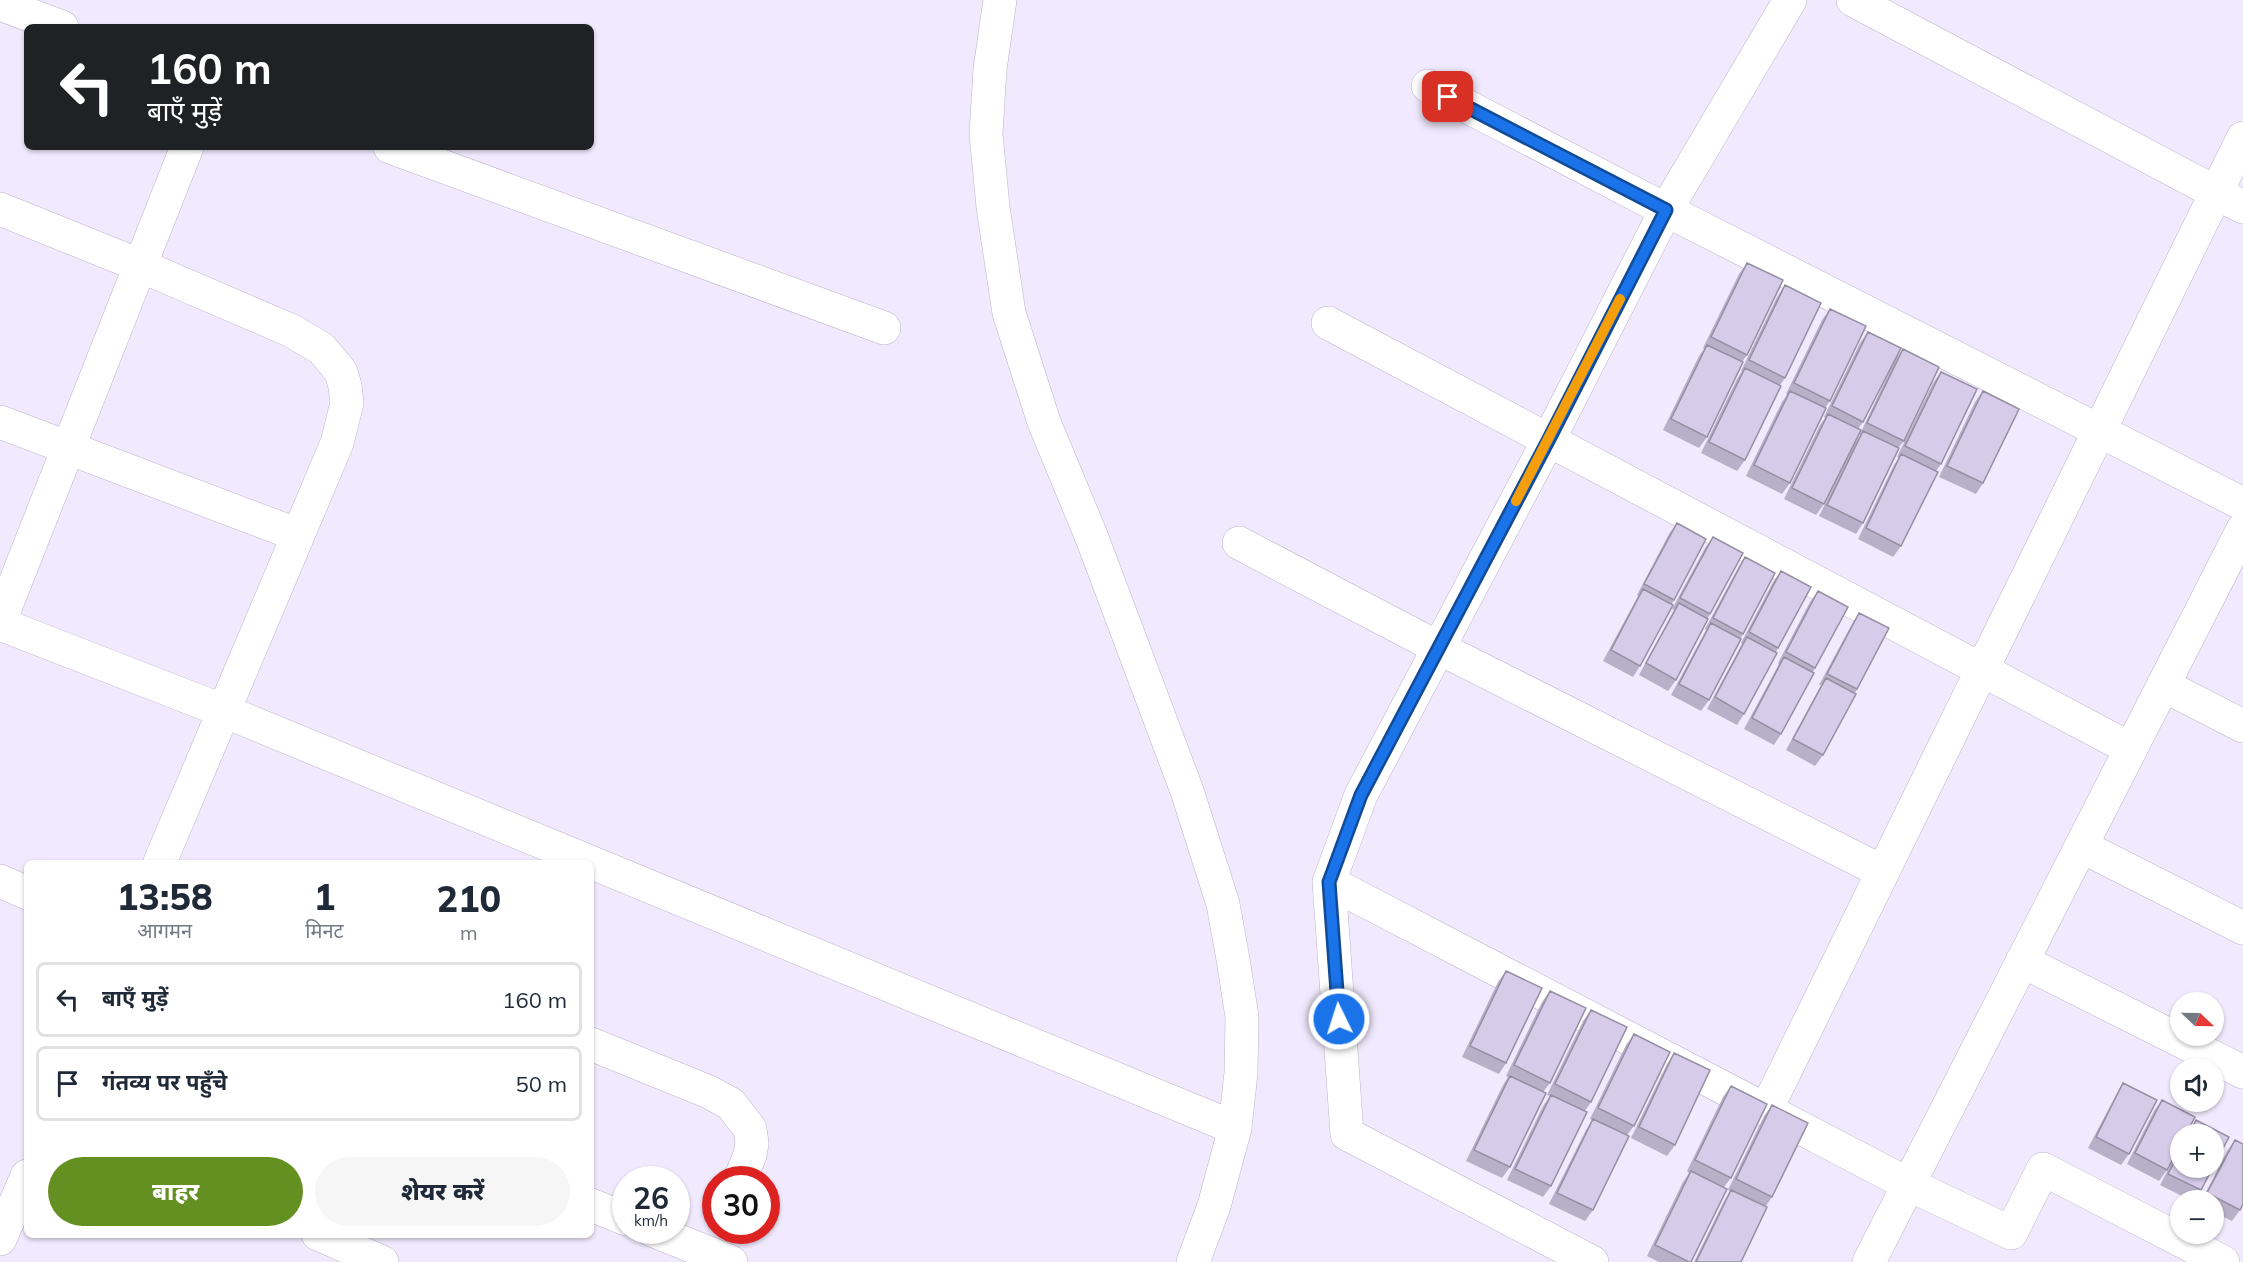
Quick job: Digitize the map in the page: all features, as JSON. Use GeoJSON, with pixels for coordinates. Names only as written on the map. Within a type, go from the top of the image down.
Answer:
{"type":"FeatureCollection","features":[{"type":"Feature","properties":{"kind":"street"},"geometry":{"type":"LineString","coordinates":[[1000,0],[990,69],[986,134],[993,207],[1009,313],[1044,422],[1088,528],[1187,791],[1223,904],[1242,1017],[1241,1073],[1235,1128],[1214,1206],[1193,1262]]}},
{"type":"Feature","properties":{"kind":"street"},"geometry":{"type":"LineString","coordinates":[[1592,1262],[1347,1134],[1329,882],[1361,795],[1437,647],[1549,439],[1666,210],[1790,0]]}},
{"type":"Feature","properties":{"kind":"street"},"geometry":{"type":"LineString","coordinates":[[1853,0],[2229,200]]}},
{"type":"Feature","properties":{"kind":"street"},"geometry":{"type":"LineString","coordinates":[[0,4],[54,24]]}},
{"type":"Feature","properties":{"kind":"street"},"geometry":{"type":"LineString","coordinates":[[1428,86],[2243,504]]}},
{"type":"Feature","properties":{"kind":"street"},"geometry":{"type":"LineString","coordinates":[[1766,1110],[2099,431],[2229,200],[2243,138]]}},
{"type":"Feature","properties":{"kind":"street"},"geometry":{"type":"LineString","coordinates":[[186,150],[0,622],[224,711],[585,860]]}},
{"type":"Feature","properties":{"kind":"street"},"geometry":{"type":"LineString","coordinates":[[398,150],[884,328]]}},
{"type":"Feature","properties":{"kind":"street"},"geometry":{"type":"LineString","coordinates":[[0,209],[139,265],[292,332],[322,349],[341,372],[345,386],[347,403],[337,443],[161,860]]}},
{"type":"Feature","properties":{"kind":"street"},"geometry":{"type":"LineString","coordinates":[[1328,323],[2130,749]]}},
{"type":"Feature","properties":{"kind":"street"},"geometry":{"type":"LineString","coordinates":[[0,422],[298,535]]}},
{"type":"Feature","properties":{"kind":"street"},"geometry":{"type":"LineString","coordinates":[[1869,1262],[2243,529]]}},
{"type":"Feature","properties":{"kind":"street"},"geometry":{"type":"LineString","coordinates":[[1239,543],[1437,647],[1883,872]]}},
{"type":"Feature","properties":{"kind":"street"},"geometry":{"type":"LineString","coordinates":[[2163,686],[2243,726]]}},
{"type":"Feature","properties":{"kind":"street"},"geometry":{"type":"LineString","coordinates":[[2081,846],[2243,928]]}},
{"type":"Feature","properties":{"kind":"street"},"geometry":{"type":"LineString","coordinates":[[594,864],[1235,1128]]}},
{"type":"Feature","properties":{"kind":"street"},"geometry":{"type":"LineString","coordinates":[[0,881],[24,892]]}},
{"type":"Feature","properties":{"kind":"street"},"geometry":{"type":"LineString","coordinates":[[1329,882],[1908,1184],[2011,1233],[2043,1169],[2223,1262]]}},
{"type":"Feature","properties":{"kind":"street"},"geometry":{"type":"LineString","coordinates":[[2022,961],[2243,1072]]}},
{"type":"Feature","properties":{"kind":"street"},"geometry":{"type":"LineString","coordinates":[[594,1045],[709,1092],[731,1104],[750,1130],[752,1143],[745,1166]]}},
{"type":"Feature","properties":{"kind":"street"},"geometry":{"type":"LineString","coordinates":[[0,1239],[24,1183]]}},
{"type":"Feature","properties":{"kind":"street"},"geometry":{"type":"LineString","coordinates":[[594,1206],[612,1213]]}},
{"type":"Feature","properties":{"kind":"street"},"geometry":{"type":"LineString","coordinates":[[327,1238],[382,1262]]}},
{"type":"Feature","properties":{"kind":"street"},"geometry":{"type":"LineString","coordinates":[[690,1243],[716,1252]]}},
{"type":"Feature","properties":{"kind":"building"},"geometry":{"type":"Polygon","coordinates":[[[1747,263],[1783,280],[1747,355],[1711,337],[1747,263]]]}},
{"type":"Feature","properties":{"kind":"building"},"geometry":{"type":"Polygon","coordinates":[[[1785,285],[1821,303],[1785,378],[1749,360],[1785,285]]]}},
{"type":"Feature","properties":{"kind":"building"},"geometry":{"type":"Polygon","coordinates":[[[1830,309],[1866,326],[1830,401],[1794,383],[1830,309]]]}},
{"type":"Feature","properties":{"kind":"building"},"geometry":{"type":"Polygon","coordinates":[[[1868,332],[1901,348],[1863,422],[1832,406],[1868,332]]]}},
{"type":"Feature","properties":{"kind":"building"},"geometry":{"type":"Polygon","coordinates":[[[1707,345],[1743,362],[1707,437],[1671,419],[1707,345]]]}},
{"type":"Feature","properties":{"kind":"building"},"geometry":{"type":"Polygon","coordinates":[[[1903,349],[1939,367],[1904,441],[1867,423],[1903,349]]]}},
{"type":"Feature","properties":{"kind":"building"},"geometry":{"type":"Polygon","coordinates":[[[1745,368],[1781,386],[1745,460],[1709,442],[1745,368]]]}},
{"type":"Feature","properties":{"kind":"building"},"geometry":{"type":"Polygon","coordinates":[[[1941,372],[1977,389],[1941,464],[1905,446],[1941,372]]]}},
{"type":"Feature","properties":{"kind":"building"},"geometry":{"type":"Polygon","coordinates":[[[1790,391],[1826,408],[1790,483],[1754,465],[1790,391]]]}},
{"type":"Feature","properties":{"kind":"building"},"geometry":{"type":"Polygon","coordinates":[[[1983,391],[2019,409],[1983,483],[1947,466],[1983,391]]]}},
{"type":"Feature","properties":{"kind":"building"},"geometry":{"type":"Polygon","coordinates":[[[1828,414],[1861,430],[1824,504],[1792,488],[1828,414]]]}},
{"type":"Feature","properties":{"kind":"building"},"geometry":{"type":"Polygon","coordinates":[[[1863,431],[1899,448],[1863,523],[1827,505],[1863,431]]]}},
{"type":"Feature","properties":{"kind":"building"},"geometry":{"type":"Polygon","coordinates":[[[1901,454],[1938,472],[1901,546],[1866,528],[1901,454]]]}},
{"type":"Feature","properties":{"kind":"building"},"geometry":{"type":"Polygon","coordinates":[[[1677,523],[1706,539],[1674,600],[1644,584],[1677,523]]]}},
{"type":"Feature","properties":{"kind":"building"},"geometry":{"type":"Polygon","coordinates":[[[1713,537],[1743,553],[1710,614],[1680,598],[1713,537]]]}},
{"type":"Feature","properties":{"kind":"building"},"geometry":{"type":"Polygon","coordinates":[[[1745,557],[1775,573],[1743,634],[1713,618],[1745,557]]]}},
{"type":"Feature","properties":{"kind":"building"},"geometry":{"type":"Polygon","coordinates":[[[1781,571],[1811,587],[1778,648],[1749,632],[1781,571]]]}},
{"type":"Feature","properties":{"kind":"building"},"geometry":{"type":"Polygon","coordinates":[[[1643,589],[1673,605],[1640,666],[1611,650],[1643,589]]]}},
{"type":"Feature","properties":{"kind":"building"},"geometry":{"type":"Polygon","coordinates":[[[1818,591],[1848,607],[1815,668],[1786,652],[1818,591]]]}},
{"type":"Feature","properties":{"kind":"building"},"geometry":{"type":"Polygon","coordinates":[[[1679,603],[1708,619],[1676,680],[1646,663],[1679,603]]]}},
{"type":"Feature","properties":{"kind":"building"},"geometry":{"type":"Polygon","coordinates":[[[1859,613],[1889,628],[1857,689],[1827,674],[1859,613]]]}},
{"type":"Feature","properties":{"kind":"building"},"geometry":{"type":"Polygon","coordinates":[[[1711,623],[1741,639],[1709,700],[1679,684],[1711,623]]]}},
{"type":"Feature","properties":{"kind":"building"},"geometry":{"type":"Polygon","coordinates":[[[1747,637],[1777,653],[1744,714],[1715,697],[1747,637]]]}},
{"type":"Feature","properties":{"kind":"building"},"geometry":{"type":"Polygon","coordinates":[[[1784,657],[1814,673],[1781,734],[1752,718],[1784,657]]]}},
{"type":"Feature","properties":{"kind":"building"},"geometry":{"type":"Polygon","coordinates":[[[1826,678],[1856,694],[1823,755],[1793,739],[1826,678]]]}},
{"type":"Feature","properties":{"kind":"building"},"geometry":{"type":"Polygon","coordinates":[[[1506,971],[1542,988],[1506,1063],[1470,1046],[1506,971]]]}},
{"type":"Feature","properties":{"kind":"building"},"geometry":{"type":"Polygon","coordinates":[[[1550,991],[1586,1008],[1550,1083],[1514,1065],[1550,991]]]}},
{"type":"Feature","properties":{"kind":"building"},"geometry":{"type":"Polygon","coordinates":[[[1591,1010],[1627,1027],[1591,1102],[1555,1084],[1591,1010]]]}},
{"type":"Feature","properties":{"kind":"building"},"geometry":{"type":"Polygon","coordinates":[[[1634,1034],[1670,1052],[1634,1126],[1598,1108],[1634,1034]]]}},
{"type":"Feature","properties":{"kind":"building"},"geometry":{"type":"Polygon","coordinates":[[[1674,1053],[1710,1070],[1675,1145],[1639,1127],[1674,1053]]]}},
{"type":"Feature","properties":{"kind":"building"},"geometry":{"type":"Polygon","coordinates":[[[1510,1076],[1546,1093],[1510,1167],[1474,1150],[1510,1076]]]}},
{"type":"Feature","properties":{"kind":"building"},"geometry":{"type":"Polygon","coordinates":[[[2123,1083],[2157,1100],[2129,1154],[2096,1137],[2123,1083]]]}},
{"type":"Feature","properties":{"kind":"building"},"geometry":{"type":"Polygon","coordinates":[[[1731,1086],[1767,1104],[1731,1178],[1695,1160],[1731,1086]]]}},
{"type":"Feature","properties":{"kind":"building"},"geometry":{"type":"Polygon","coordinates":[[[1551,1095],[1587,1112],[1551,1186],[1515,1169],[1551,1095]]]}},
{"type":"Feature","properties":{"kind":"building"},"geometry":{"type":"Polygon","coordinates":[[[2162,1100],[2170,1104],[2170,1112],[2185,1112],[2195,1117],[2191,1124],[2170,1124],[2170,1164],[2167,1170],[2135,1153],[2162,1100]]]}},
{"type":"Feature","properties":{"kind":"building"},"geometry":{"type":"Polygon","coordinates":[[[1772,1105],[1808,1123],[1772,1197],[1736,1179],[1772,1105]]]}},
{"type":"Feature","properties":{"kind":"building"},"geometry":{"type":"Polygon","coordinates":[[[1593,1119],[1629,1136],[1593,1210],[1557,1193],[1593,1119]]]}},
{"type":"Feature","properties":{"kind":"building"},"geometry":{"type":"Polygon","coordinates":[[[2224,1134],[2229,1137],[2224,1146],[2224,1134]]]}},
{"type":"Feature","properties":{"kind":"building"},"geometry":{"type":"Polygon","coordinates":[[[2235,1140],[2243,1144],[2243,1204],[2240,1210],[2224,1202],[2224,1190],[2209,1190],[2215,1178],[2224,1178],[2224,1161],[2235,1140]]]}},
{"type":"Feature","properties":{"kind":"building"},"geometry":{"type":"Polygon","coordinates":[[[1691,1171],[1727,1189],[1689,1262],[1655,1245],[1691,1171]]]}},
{"type":"Feature","properties":{"kind":"building"},"geometry":{"type":"Polygon","coordinates":[[[2176,1178],[2207,1178],[2201,1190],[2176,1178]]]}},
{"type":"Feature","properties":{"kind":"building"},"geometry":{"type":"Polygon","coordinates":[[[1731,1190],[1767,1207],[1741,1262],[1696,1262],[1731,1190]]]}},
{"type":"Feature","properties":{"kind":"slow traffic"},"geometry":{"type":"LineString","coordinates":[[1516,501],[1620,299]]}},
{"type":"Feature","properties":{"kind":"route"},"geometry":{"type":"LineString","coordinates":[[1339,1019],[1329,882],[1361,795],[1437,647],[1549,439],[1666,210],[1448,97]]}}]}
